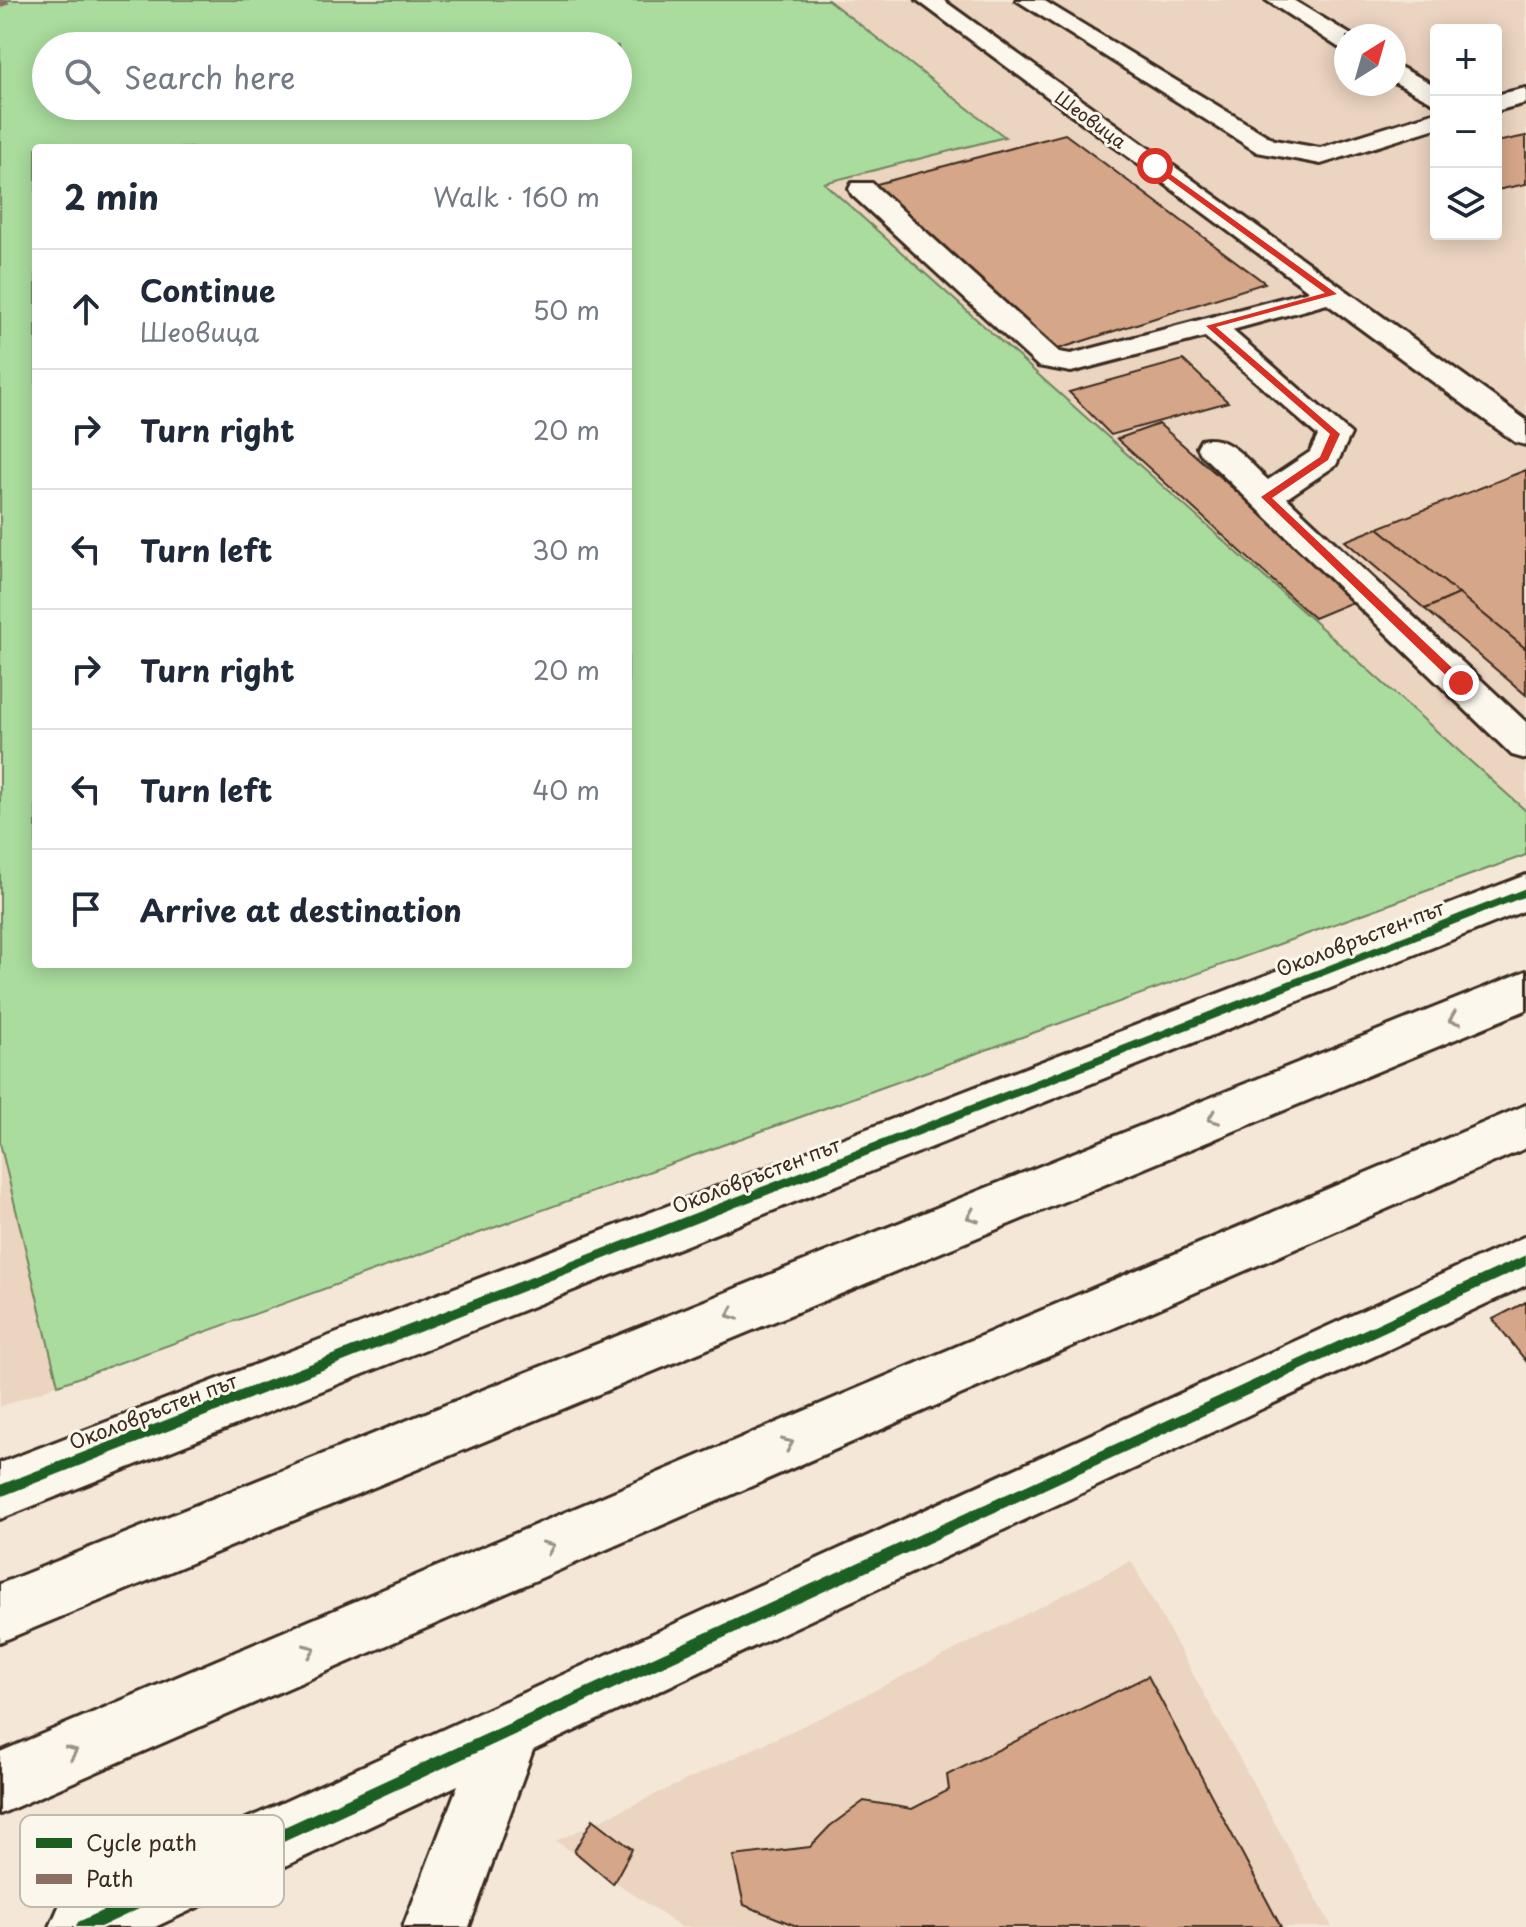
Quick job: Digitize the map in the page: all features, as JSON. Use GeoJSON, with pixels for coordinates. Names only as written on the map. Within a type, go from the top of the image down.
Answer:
{"type":"FeatureCollection","features":[{"type":"Feature","properties":{"kind":"main road","name":"Шеовица"},"geometry":{"type":"LineString","coordinates":[[928,0],[1526,435]]}},
{"type":"Feature","properties":{"kind":"main road"},"geometry":{"type":"LineString","coordinates":[[1027,0],[1266,146],[1321,156],[1430,122]]}},
{"type":"Feature","properties":{"kind":"main road"},"geometry":{"type":"LineString","coordinates":[[1277,0],[1334,35]]}},
{"type":"Feature","properties":{"kind":"main road"},"geometry":{"type":"LineString","coordinates":[[1406,78],[1434,96]]}},
{"type":"Feature","properties":{"kind":"main road"},"geometry":{"type":"LineString","coordinates":[[1502,101],[1526,95]]}},
{"type":"Feature","properties":{"kind":"main road"},"geometry":{"type":"LineString","coordinates":[[862,189],[1049,359],[1071,363],[1332,294]]}},
{"type":"Feature","properties":{"kind":"main road"},"geometry":{"type":"LineString","coordinates":[[1210,326],[1335,434],[1324,458],[1266,497]]}},
{"type":"Feature","properties":{"kind":"main road"},"geometry":{"type":"LineString","coordinates":[[1213,447],[1526,745]]}},
{"type":"Feature","properties":{"kind":"main road","name":"Околовръстен път"},"geometry":{"type":"LineString","coordinates":[[0,1491],[1526,892]]}},
{"type":"Feature","properties":{"kind":"main road"},"geometry":{"type":"LineString","coordinates":[[0,1613],[1526,990]]}},
{"type":"Feature","properties":{"kind":"main road"},"geometry":{"type":"LineString","coordinates":[[0,1783],[1526,1126]]}},
{"type":"Feature","properties":{"kind":"main road"},"geometry":{"type":"LineString","coordinates":[[284,1834],[1526,1260]]}},
{"type":"Feature","properties":{"kind":"main road"},"geometry":{"type":"LineString","coordinates":[[436,1927],[510,1730]]}},
{"type":"Feature","properties":{"kind":"main road"},"geometry":{"type":"LineString","coordinates":[[83,1927],[126,1907]]}},
{"type":"Feature","properties":{"kind":"shaded area"},"geometry":{"type":"Polygon","coordinates":[[[828,0],[1526,0],[1526,811],[823,182],[1004,137],[828,0]]]}},
{"type":"Feature","properties":{"kind":"shaded area"},"geometry":{"type":"Polygon","coordinates":[[[0,1143],[58,1385],[0,1407],[0,1143]]]}},
{"type":"Feature","properties":{"kind":"shaded area"},"geometry":{"type":"Polygon","coordinates":[[[1131,1561],[1332,1927],[681,1927],[556,1841],[830,1713],[1131,1561]]]}},
{"type":"Feature","properties":{"kind":"green space"},"geometry":{"type":"Polygon","coordinates":[[[0,0],[828,0],[1005,137],[824,183],[1526,811],[1526,855],[58,1385],[0,1143],[0,0]]]}},
{"type":"Feature","properties":{"kind":"building"},"geometry":{"type":"Polygon","coordinates":[[[1065,134],[1265,283],[1058,349],[873,185],[1065,134]]]}},
{"type":"Feature","properties":{"kind":"building"},"geometry":{"type":"Polygon","coordinates":[[[1526,136],[1526,184],[1502,189],[1502,141],[1526,136]]]}},
{"type":"Feature","properties":{"kind":"building"},"geometry":{"type":"Polygon","coordinates":[[[1183,360],[1228,402],[1111,435],[1069,392],[1183,360]]]}},
{"type":"Feature","properties":{"kind":"building"},"geometry":{"type":"Polygon","coordinates":[[[1159,424],[1360,599],[1314,618],[1117,439],[1159,424]]]}},
{"type":"Feature","properties":{"kind":"building"},"geometry":{"type":"Polygon","coordinates":[[[1526,470],[1526,649],[1378,528],[1526,470]]]}},
{"type":"Feature","properties":{"kind":"building"},"geometry":{"type":"Polygon","coordinates":[[[1378,528],[1459,594],[1425,609],[1345,541],[1378,528]]]}},
{"type":"Feature","properties":{"kind":"building"},"geometry":{"type":"Polygon","coordinates":[[[1459,594],[1526,649],[1526,695],[1425,609],[1459,594]]]}},
{"type":"Feature","properties":{"kind":"building"},"geometry":{"type":"Polygon","coordinates":[[[1526,1302],[1526,1361],[1493,1319],[1526,1302]]]}},
{"type":"Feature","properties":{"kind":"building"},"geometry":{"type":"Polygon","coordinates":[[[1148,1676],[1281,1927],[799,1927],[744,1905],[733,1856],[810,1847],[830,1826],[864,1801],[912,1809],[949,1790],[947,1775],[1148,1676]]]}},
{"type":"Feature","properties":{"kind":"building"},"geometry":{"type":"Polygon","coordinates":[[[593,1819],[632,1849],[613,1884],[574,1851],[593,1819]]]}},
{"type":"Feature","properties":{"kind":"marked path"},"geometry":{"type":"LineString","coordinates":[[0,5],[13,0]]}},
{"type":"Feature","properties":{"kind":"cycle path"},"geometry":{"type":"LineString","coordinates":[[0,1491],[1526,892]]}},
{"type":"Feature","properties":{"kind":"cycle path"},"geometry":{"type":"LineString","coordinates":[[284,1834],[1526,1260]]}},
{"type":"Feature","properties":{"kind":"cycle path"},"geometry":{"type":"LineString","coordinates":[[83,1927],[126,1907]]}},
{"type":"Feature","properties":{"kind":"route"},"geometry":{"type":"LineString","coordinates":[[1155,166],[1332,294],[1210,326],[1335,434],[1324,458],[1266,497],[1461,683]]}}]}
